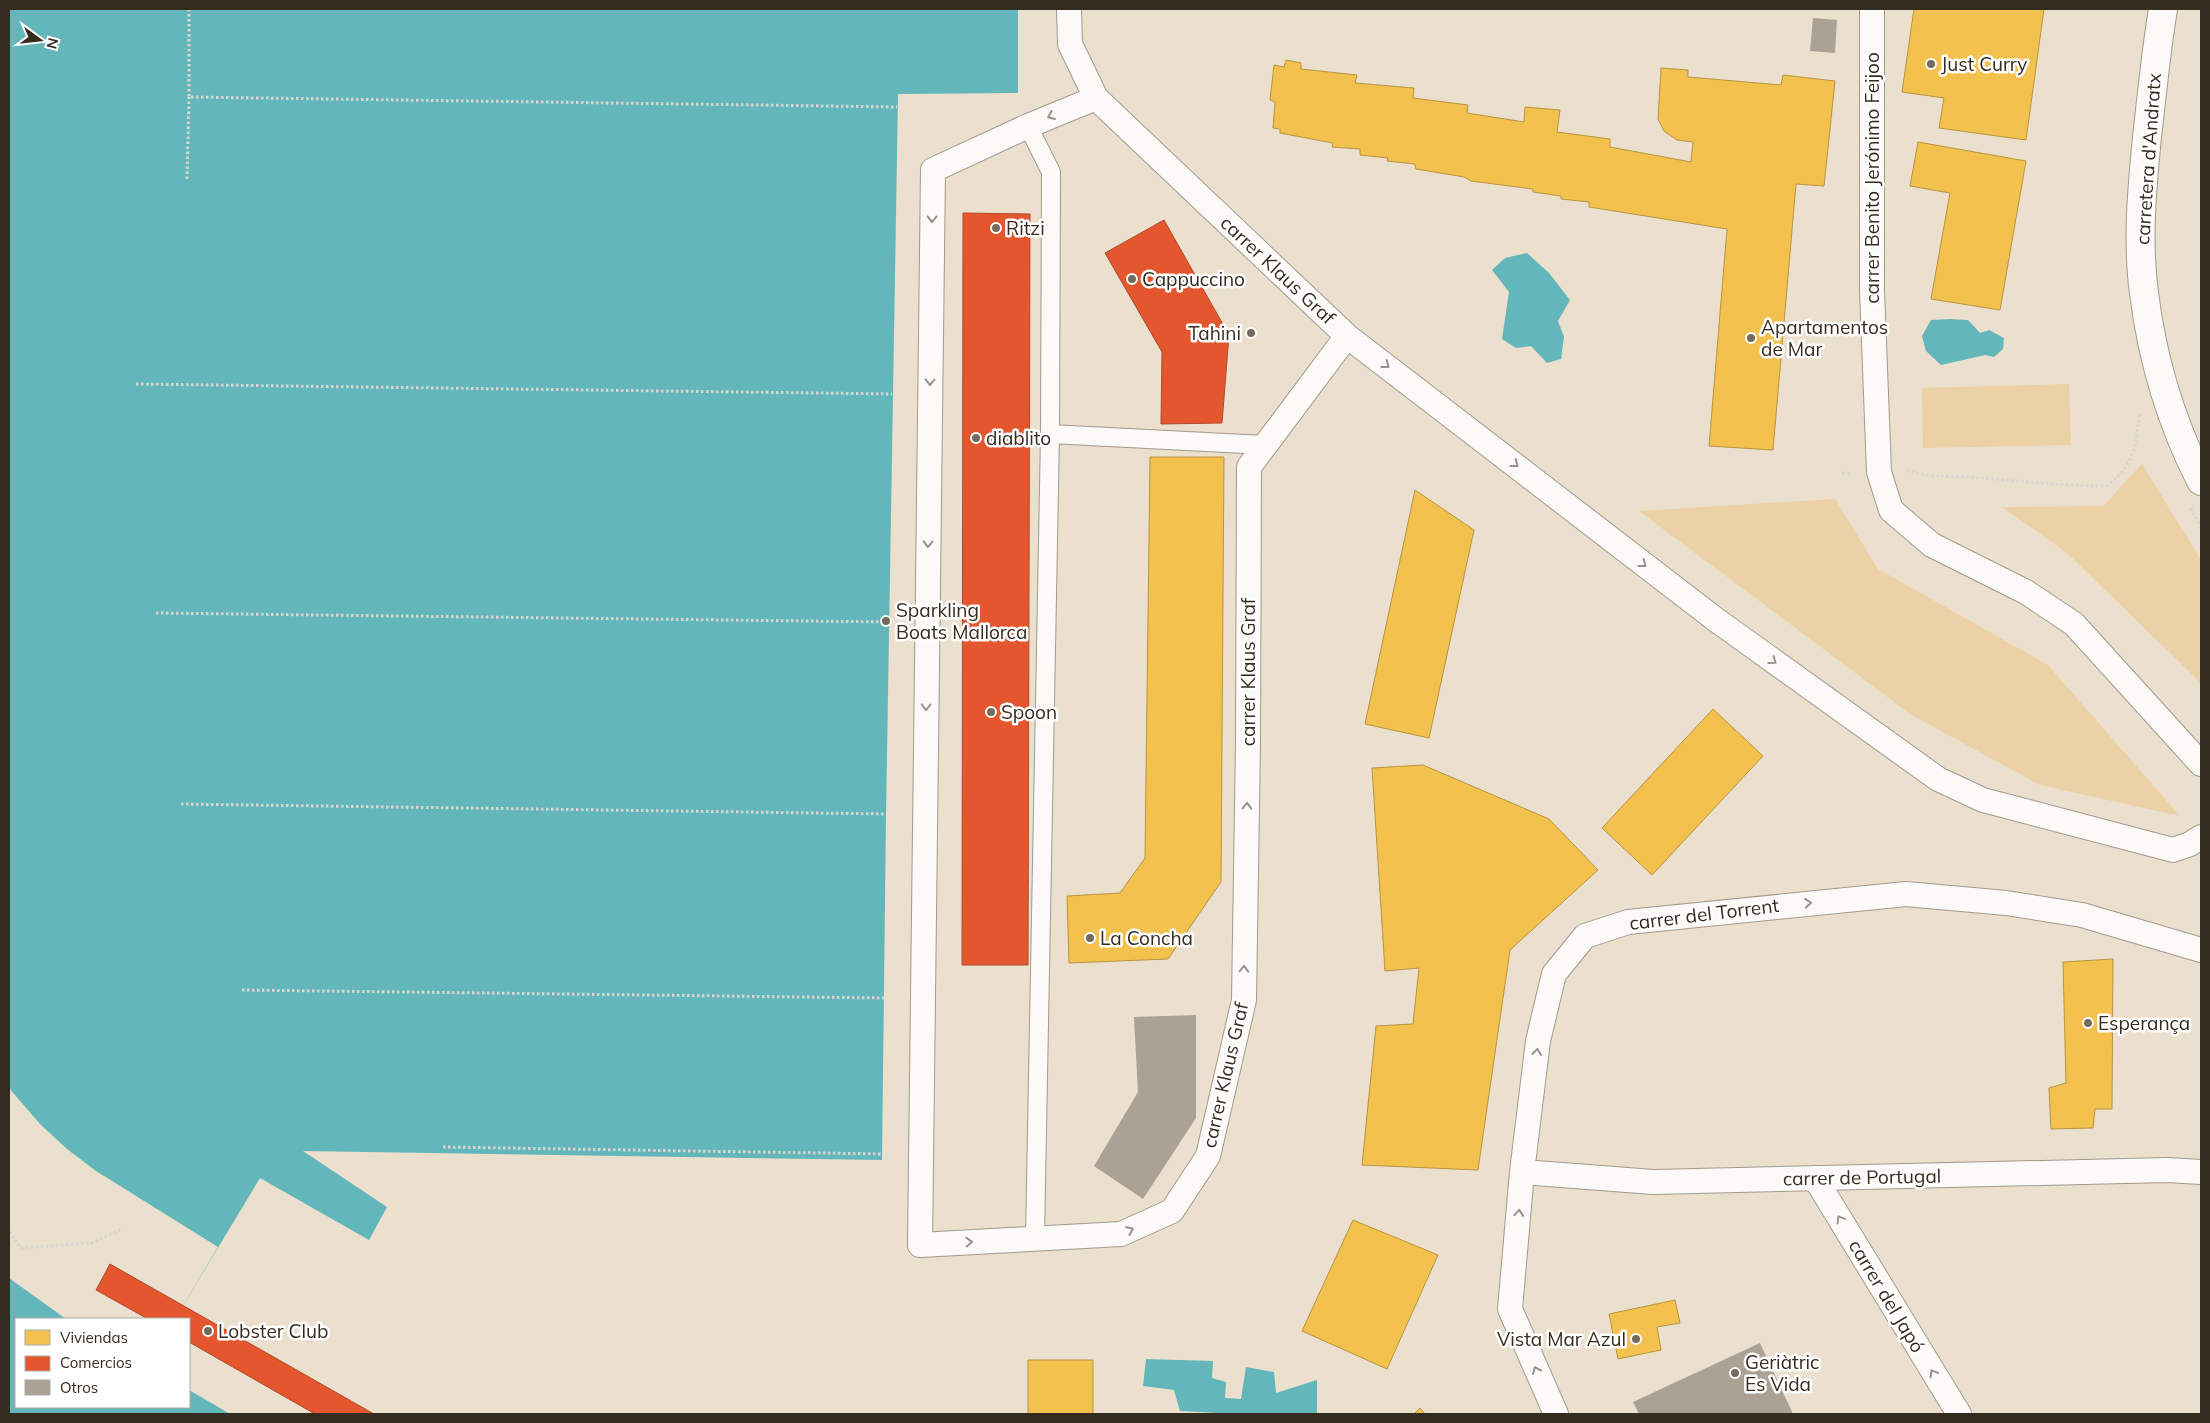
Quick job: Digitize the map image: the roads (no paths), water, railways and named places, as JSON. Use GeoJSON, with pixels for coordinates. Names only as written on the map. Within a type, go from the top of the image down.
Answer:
{"type":"FeatureCollection","features":[{"type":"Feature","properties":{"kind":"main road","name":"carretera d'Andratx"},"geometry":{"type":"LineString","coordinates":[[2163,9],[2156,47],[2144,177],[2142,242],[2144,290],[2150,332],[2169,405],[2181,439],[2201,480]]}},
{"type":"Feature","properties":{"kind":"street","name":"carrer Klaus Graf"},"geometry":{"type":"LineString","coordinates":[[1028,126],[933,170],[920,1245],[1121,1234],[1172,1212],[1208,1156],[1244,1000],[1248,742],[1249,467],[1347,336],[1096,98],[1070,44],[1070,9]]}},
{"type":"Feature","properties":{"kind":"street","name":"carrer Benito Jerónimo Feijoo"},"geometry":{"type":"LineString","coordinates":[[1872,9],[1872,290],[1879,472],[1891,510],[1932,545],[2026,592],[2074,624],[2201,764]]}},
{"type":"Feature","properties":{"kind":"street"},"geometry":{"type":"LineString","coordinates":[[1034,1238],[1050,434],[1051,172],[1028,126],[1096,98]]}},
{"type":"Feature","properties":{"kind":"street"},"geometry":{"type":"LineString","coordinates":[[1347,336],[1715,619],[1938,779],[1983,800],[2201,857]]}},
{"type":"Feature","properties":{"kind":"street"},"geometry":{"type":"LineString","coordinates":[[1050,434],[1265,445]]}},
{"type":"Feature","properties":{"kind":"street"},"geometry":{"type":"LineString","coordinates":[[2173,850],[2201,838]]}},
{"type":"Feature","properties":{"kind":"street","name":"carrer del Torrent"},"geometry":{"type":"LineString","coordinates":[[1556,1414],[1510,1310],[1522,1172],[1538,1040],[1554,974],[1585,936],[1628,922],[1906,894],[2006,903],[2082,914],[2201,950]]}},
{"type":"Feature","properties":{"kind":"street","name":"carrer de Portugal"},"geometry":{"type":"LineString","coordinates":[[1522,1172],[1653,1182],[2167,1170],[2201,1172]]}},
{"type":"Feature","properties":{"kind":"street","name":"carrer del Japó"},"geometry":{"type":"LineString","coordinates":[[1815,1178],[1958,1414]]}},
{"type":"Feature","properties":{"kind":"water"},"geometry":{"type":"Polygon","coordinates":[[[9,9],[1018,9],[1018,93],[898,94],[882,1160],[303,1151],[387,1207],[369,1240],[260,1178],[176,1318],[15,1318],[15,1408],[190,1408],[190,1343],[321,1414],[9,1414],[9,9]]]}},
{"type":"Feature","properties":{"kind":"water"},"geometry":{"type":"Polygon","coordinates":[[[1527,253],[1549,273],[1570,300],[1558,321],[1564,337],[1561,359],[1547,363],[1531,346],[1516,348],[1502,339],[1509,292],[1492,270],[1505,258],[1527,253]]]}},
{"type":"Feature","properties":{"kind":"water"},"geometry":{"type":"Polygon","coordinates":[[[1931,320],[1968,320],[1980,333],[1989,330],[2004,338],[2003,349],[1994,357],[1985,355],[1941,365],[1926,351],[1922,336],[1931,320]]]}},
{"type":"Feature","properties":{"kind":"water"},"geometry":{"type":"Polygon","coordinates":[[[1146,1359],[1213,1361],[1212,1378],[1226,1382],[1225,1398],[1241,1399],[1246,1367],[1274,1372],[1276,1393],[1317,1380],[1317,1414],[1237,1414],[1180,1411],[1174,1390],[1143,1386],[1146,1359]]]}},
{"type":"Feature","properties":{"kind":"place","name":"Just Curry"},"geometry":{"type":"Point","coordinates":[1931,64]}},
{"type":"Feature","properties":{"kind":"place","name":"Ritzi"},"geometry":{"type":"Point","coordinates":[996,228]}},
{"type":"Feature","properties":{"kind":"place","name":"Cappuccino"},"geometry":{"type":"Point","coordinates":[1132,279]}},
{"type":"Feature","properties":{"kind":"place","name":"Tahini"},"geometry":{"type":"Point","coordinates":[1251,333]}},
{"type":"Feature","properties":{"kind":"place","name":"Apartamentos de Mar"},"geometry":{"type":"Point","coordinates":[1751,338]}},
{"type":"Feature","properties":{"kind":"place","name":"diablito"},"geometry":{"type":"Point","coordinates":[976,438]}},
{"type":"Feature","properties":{"kind":"place","name":"Sparkling Boats Mallorca"},"geometry":{"type":"Point","coordinates":[886,621]}},
{"type":"Feature","properties":{"kind":"place","name":"Spoon"},"geometry":{"type":"Point","coordinates":[991,712]}},
{"type":"Feature","properties":{"kind":"place","name":"La Concha"},"geometry":{"type":"Point","coordinates":[1090,938]}},
{"type":"Feature","properties":{"kind":"place","name":"Esperança"},"geometry":{"type":"Point","coordinates":[2088,1023]}},
{"type":"Feature","properties":{"kind":"place","name":"Lobster Club"},"geometry":{"type":"Point","coordinates":[208,1331]}},
{"type":"Feature","properties":{"kind":"place","name":"Vista Mar Azul"},"geometry":{"type":"Point","coordinates":[1636,1339]}},
{"type":"Feature","properties":{"kind":"place","name":"Geriàtric Es Vida"},"geometry":{"type":"Point","coordinates":[1735,1373]}}]}
